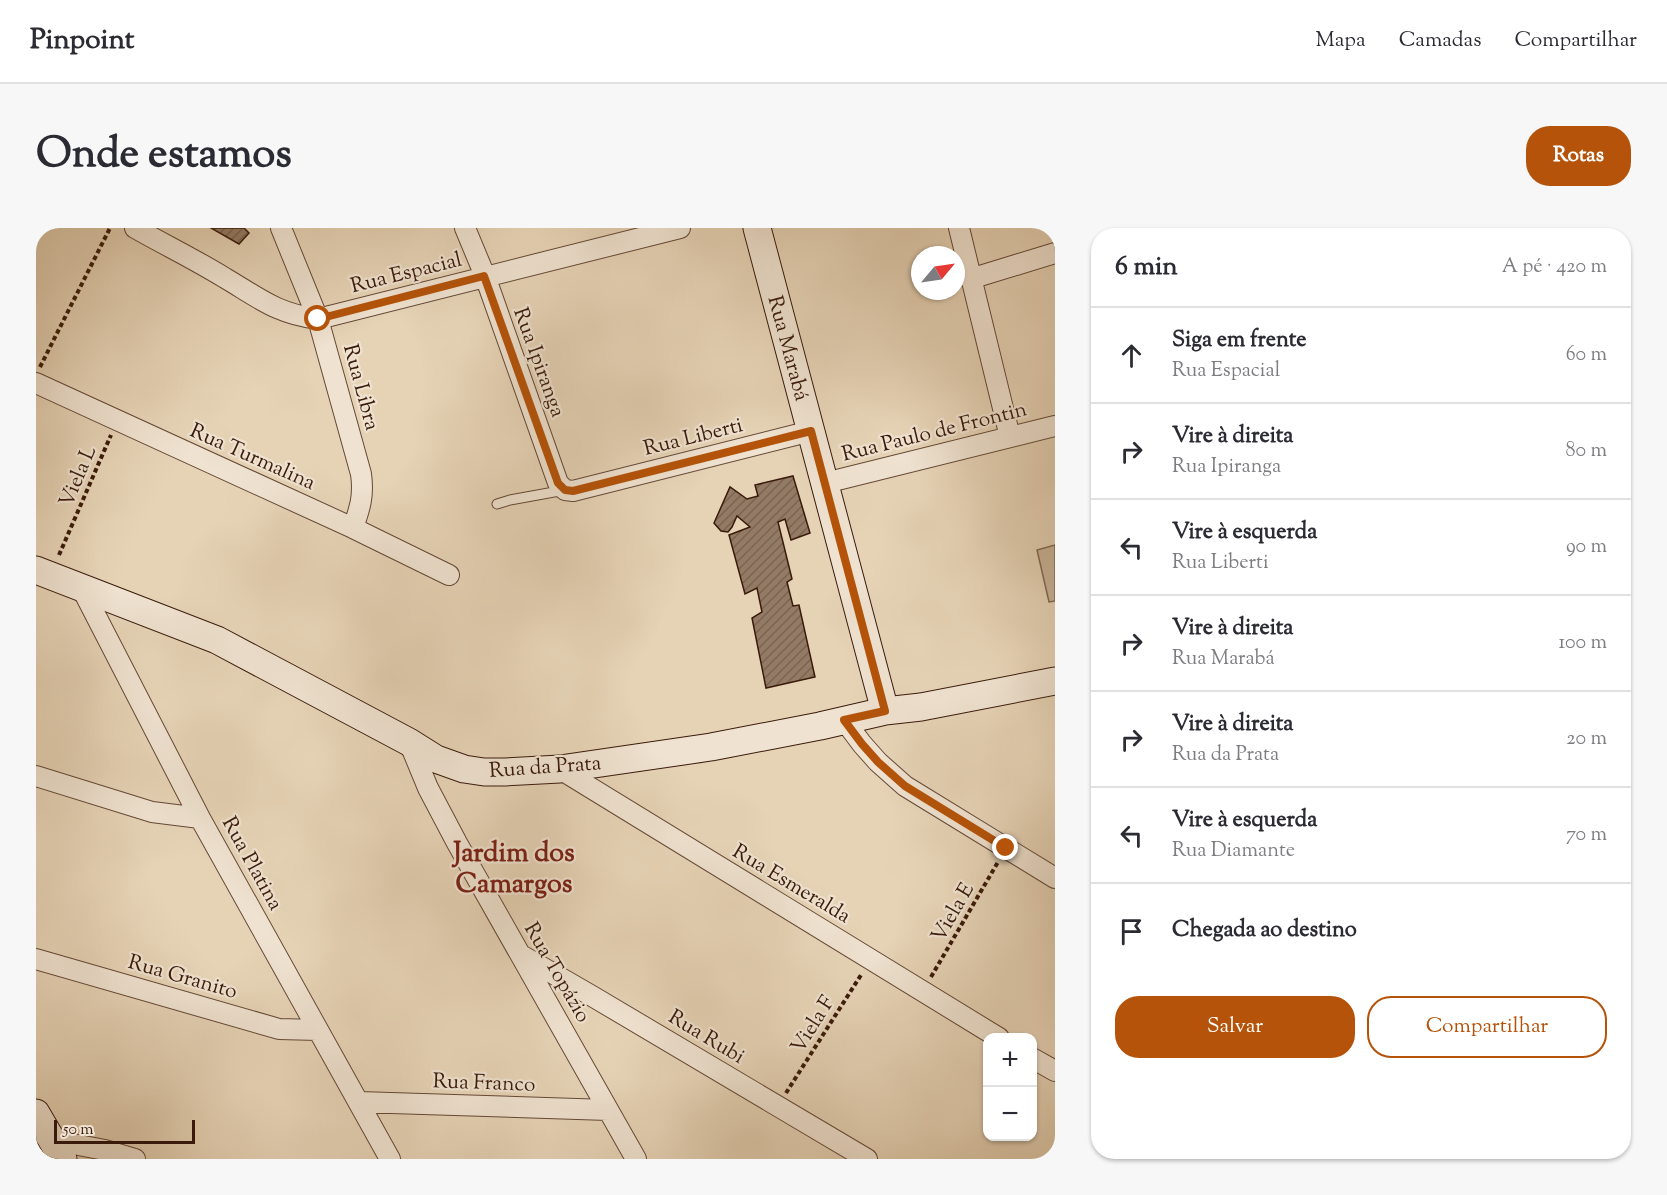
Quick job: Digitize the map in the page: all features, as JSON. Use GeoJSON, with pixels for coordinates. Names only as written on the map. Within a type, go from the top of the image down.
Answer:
{"type":"FeatureCollection","features":[{"type":"Feature","properties":{"kind":"main road","name":"Rua Marabá"},"geometry":{"type":"LineString","coordinates":[[757,228],[885,711]]}},
{"type":"Feature","properties":{"kind":"main road","name":"Rua da Prata"},"geometry":{"type":"LineString","coordinates":[[43,573],[217,640],[409,742],[436,759],[464,769],[484,772],[560,769],[711,747],[885,711],[1055,681]]}},
{"type":"Feature","properties":{"kind":"main road"},"geometry":{"type":"LineString","coordinates":[[36,1113],[58,1149]]}},
{"type":"Feature","properties":{"kind":"street"},"geometry":{"type":"LineString","coordinates":[[135,228],[283,311],[300,317],[318,319]]}},
{"type":"Feature","properties":{"kind":"street","name":"Rua Libra"},"geometry":{"type":"LineString","coordinates":[[281,228],[318,319],[361,474],[362,502],[353,528]]}},
{"type":"Feature","properties":{"kind":"street","name":"Rua Ipiranga"},"geometry":{"type":"LineString","coordinates":[[465,228],[558,483],[565,490]]}},
{"type":"Feature","properties":{"kind":"street","name":"Rua Espacial"},"geometry":{"type":"LineString","coordinates":[[318,319],[680,228]]}},
{"type":"Feature","properties":{"kind":"street"},"geometry":{"type":"LineString","coordinates":[[958,228],[1010,438]]}},
{"type":"Feature","properties":{"kind":"street"},"geometry":{"type":"LineString","coordinates":[[970,279],[1055,253]]}},
{"type":"Feature","properties":{"kind":"street","name":"Rua Turmalina"},"geometry":{"type":"LineString","coordinates":[[36,383],[353,528],[449,575]]}},
{"type":"Feature","properties":{"kind":"street","name":"Rua Paulo de Frontin"},"geometry":{"type":"LineString","coordinates":[[825,483],[1055,426]]}},
{"type":"Feature","properties":{"kind":"street","name":"Rua Liberti"},"geometry":{"type":"LineString","coordinates":[[565,490],[586,488],[811,431]]}},
{"type":"Feature","properties":{"kind":"street","name":"Rua Platina"},"geometry":{"type":"LineString","coordinates":[[81,587],[200,818],[390,1159]]}},
{"type":"Feature","properties":{"kind":"street"},"geometry":{"type":"LineString","coordinates":[[844,720],[878,762],[905,786],[1055,878]]}},
{"type":"Feature","properties":{"kind":"street","name":"Rua Topázio"},"geometry":{"type":"LineString","coordinates":[[409,742],[428,788],[636,1159]]}},
{"type":"Feature","properties":{"kind":"street","name":"Rua Esmeralda"},"geometry":{"type":"LineString","coordinates":[[560,769],[991,1033]]}},
{"type":"Feature","properties":{"kind":"street"},"geometry":{"type":"LineString","coordinates":[[36,776],[152,812],[200,818]]}},
{"type":"Feature","properties":{"kind":"street","name":"Rua Rubi"},"geometry":{"type":"LineString","coordinates":[[521,955],[867,1159]]}},
{"type":"Feature","properties":{"kind":"street","name":"Rua Granito"},"geometry":{"type":"LineString","coordinates":[[36,959],[279,1029],[318,1030]]}},
{"type":"Feature","properties":{"kind":"street"},"geometry":{"type":"LineString","coordinates":[[1037,1061],[1055,1071]]}},
{"type":"Feature","properties":{"kind":"street","name":"Rua Franco"},"geometry":{"type":"LineString","coordinates":[[359,1102],[608,1110]]}},
{"type":"Feature","properties":{"kind":"street"},"geometry":{"type":"LineString","coordinates":[[58,1149],[105,1150],[135,1159]]}},
{"type":"Feature","properties":{"kind":"lane"},"geometry":{"type":"LineString","coordinates":[[496,504],[565,490]]}},
{"type":"Feature","properties":{"kind":"path"},"geometry":{"type":"LineString","coordinates":[[36,375],[110,228]]}},
{"type":"Feature","properties":{"kind":"path","name":"Viela L"},"geometry":{"type":"LineString","coordinates":[[43,573],[117,421]]}},
{"type":"Feature","properties":{"kind":"path","name":"Viela E"},"geometry":{"type":"LineString","coordinates":[[923,991],[1006,848]]}},
{"type":"Feature","properties":{"kind":"path","name":"Viela F"},"geometry":{"type":"LineString","coordinates":[[778,1106],[871,959]]}},
{"type":"Feature","properties":{"kind":"shaded area"},"geometry":{"type":"Polygon","coordinates":[[[1055,545],[1055,601],[1049,602],[1037,550],[1055,545]]]}},
{"type":"Feature","properties":{"kind":"building"},"geometry":{"type":"Polygon","coordinates":[[[211,228],[244,228],[249,233],[239,244],[211,228]]]}},
{"type":"Feature","properties":{"kind":"building"},"geometry":{"type":"Polygon","coordinates":[[[793,476],[810,533],[791,540],[785,519],[778,522],[792,579],[787,582],[793,606],[799,605],[815,677],[766,688],[752,618],[762,612],[757,588],[745,594],[729,535],[750,527],[737,516],[728,532],[721,531],[714,523],[730,487],[747,499],[758,496],[755,485],[793,476]]]}},
{"type":"Feature","properties":{"kind":"district","name":"Jardim dos Camargos"},"geometry":{"type":"Point","coordinates":[514,868]}},
{"type":"Feature","properties":{"kind":"route"},"geometry":{"type":"LineString","coordinates":[[318,319],[484,276],[558,483],[565,490],[573,491],[811,431],[885,711],[844,720],[878,762],[905,786],[1006,848]]}}]}
